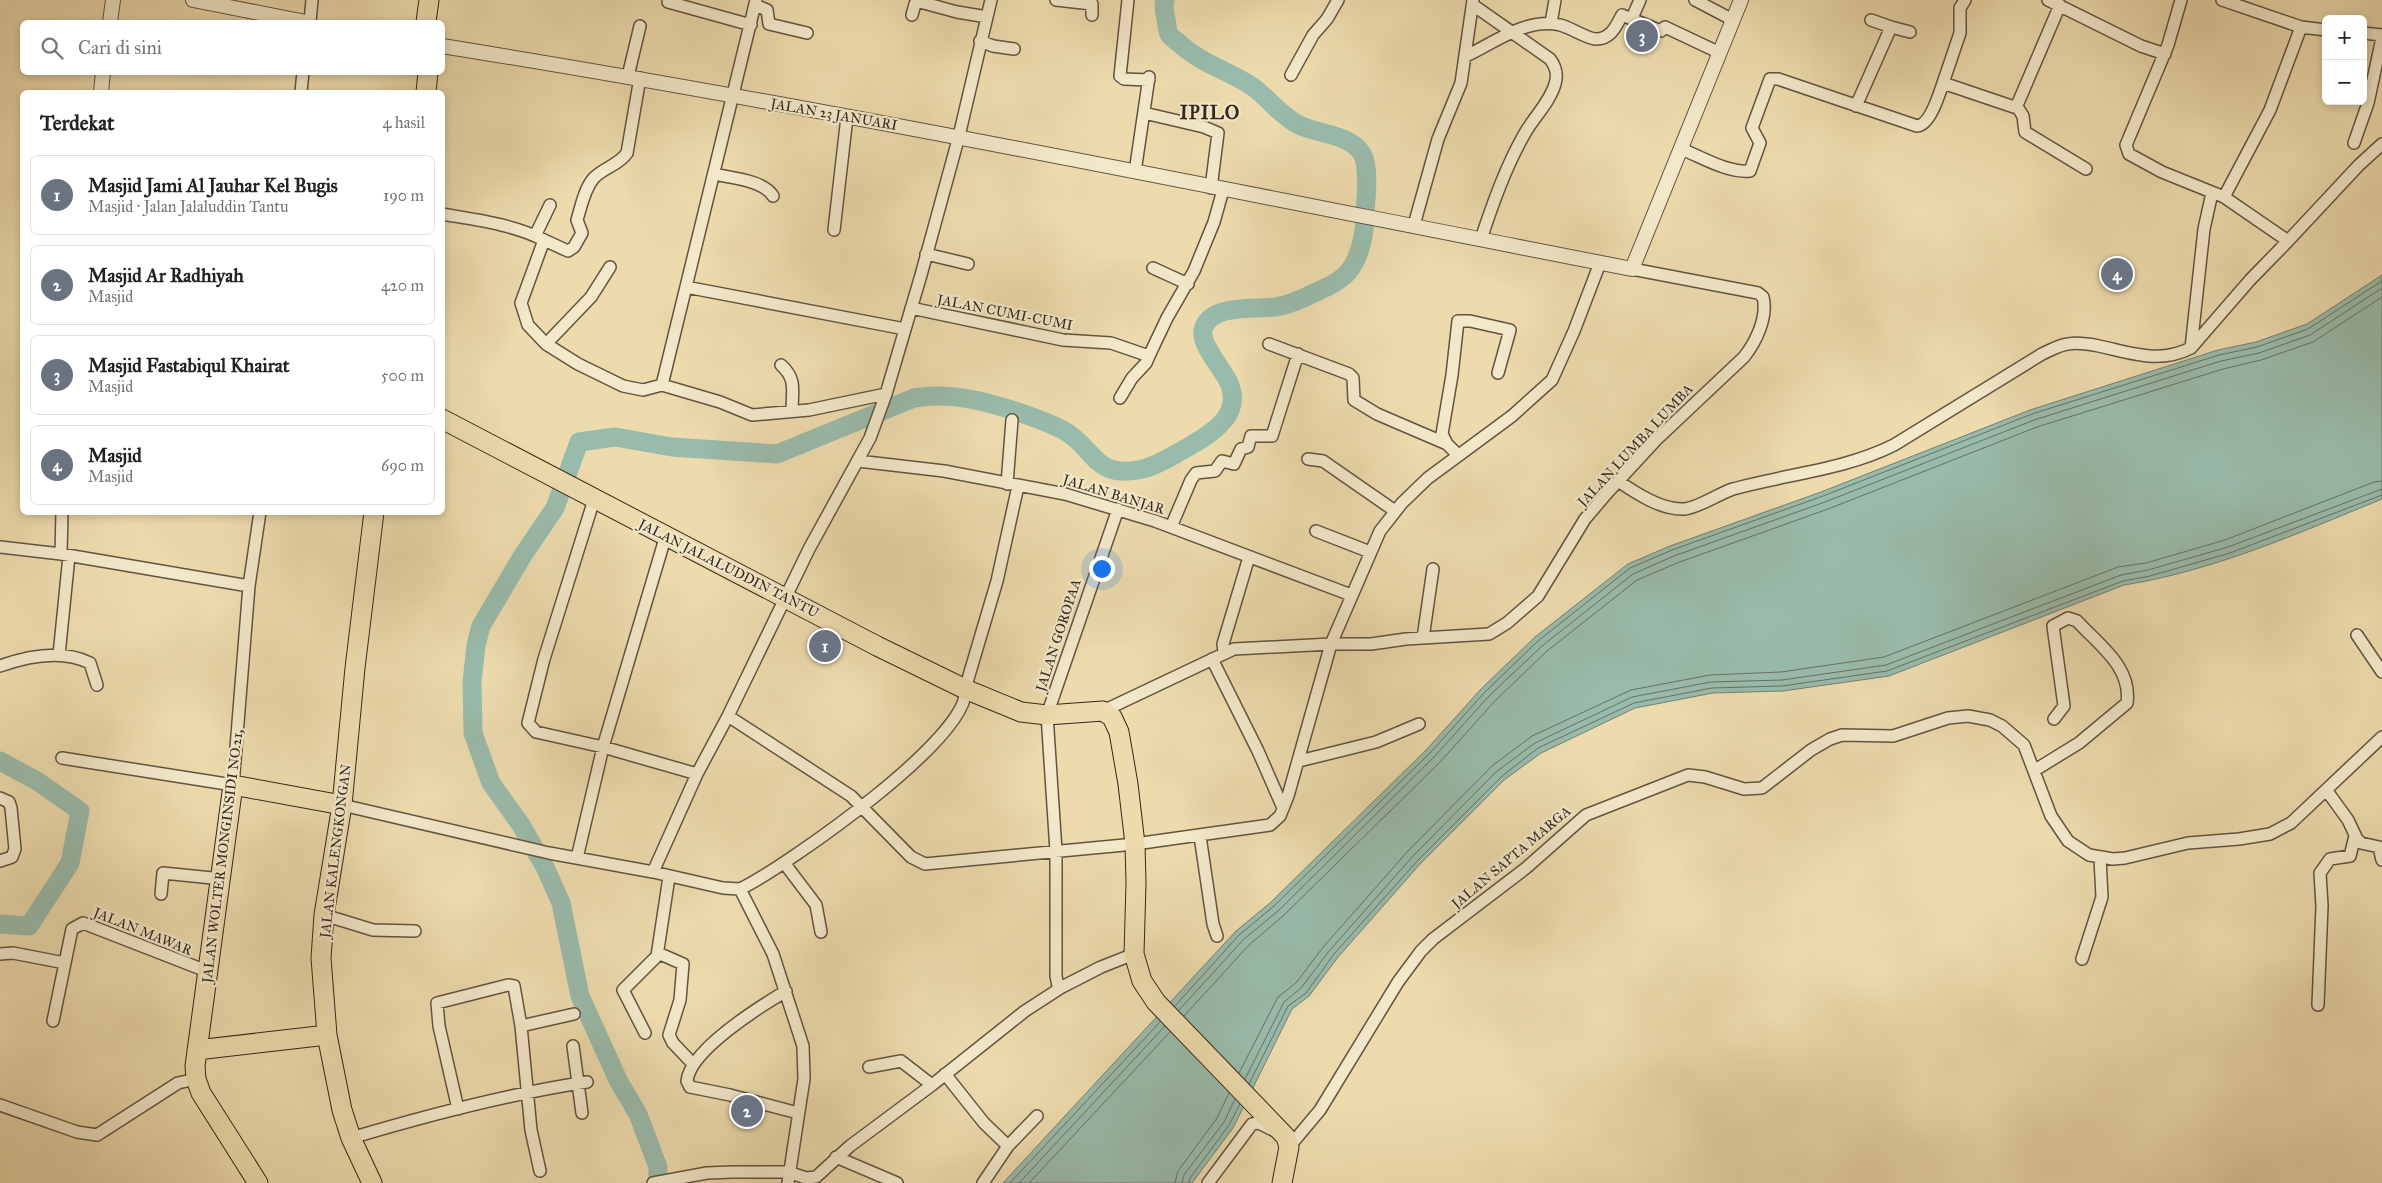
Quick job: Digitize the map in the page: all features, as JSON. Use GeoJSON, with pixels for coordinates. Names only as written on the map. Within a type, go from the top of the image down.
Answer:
{"type":"FeatureCollection","features":[{"type":"Feature","properties":{"kind":"highway"},"geometry":{"type":"LineString","coordinates":[[426,20],[429,0]]}},
{"type":"Feature","properties":{"kind":"highway"},"geometry":{"type":"LineString","coordinates":[[435,20],[439,0]]}},
{"type":"Feature","properties":{"kind":"highway"},"geometry":{"type":"LineString","coordinates":[[416,90],[419,75]]}},
{"type":"Feature","properties":{"kind":"highway"},"geometry":{"type":"LineString","coordinates":[[426,90],[428,75]]}},
{"type":"Feature","properties":{"kind":"highway","name":"JALAN JALALUDDIN TANTU"},"geometry":{"type":"LineString","coordinates":[[445,421],[558,480],[587,499],[666,535],[877,646],[1010,709],[1047,715],[1103,711]]}},
{"type":"Feature","properties":{"kind":"highway","name":"JALAN KALENGKONGAN"},"geometry":{"type":"LineString","coordinates":[[372,1183],[351,1138],[342,1110],[327,1035],[322,975],[324,915],[342,805],[355,668],[374,515]]}},
{"type":"Feature","properties":{"kind":"highway"},"geometry":{"type":"LineString","coordinates":[[1103,711],[1112,717],[1119,732],[1135,844],[1137,918],[1134,954],[1142,981],[1156,1002],[1273,1121],[1287,1142],[1282,1183]]}},
{"type":"Feature","properties":{"kind":"highway"},"geometry":{"type":"LineString","coordinates":[[233,785],[342,805]]}},
{"type":"Feature","properties":{"kind":"highway","name":"JALAN WOLTER MONGINSIDI NO.21,"},"geometry":{"type":"LineString","coordinates":[[233,785],[222,879],[198,1050],[194,1066],[201,1093],[258,1183]]}},
{"type":"Feature","properties":{"kind":"highway"},"geometry":{"type":"LineString","coordinates":[[198,1050],[327,1035]]}},
{"type":"Feature","properties":{"kind":"street"},"geometry":{"type":"LineString","coordinates":[[110,20],[113,0]]}},
{"type":"Feature","properties":{"kind":"street"},"geometry":{"type":"LineString","coordinates":[[193,0],[217,2],[297,20]]}},
{"type":"Feature","properties":{"kind":"street"},"geometry":{"type":"LineString","coordinates":[[310,20],[312,0]]}},
{"type":"Feature","properties":{"kind":"street"},"geometry":{"type":"LineString","coordinates":[[653,872],[697,774],[728,716],[785,597],[870,438],[905,329],[959,136],[991,0]]}},
{"type":"Feature","properties":{"kind":"street"},"geometry":{"type":"LineString","coordinates":[[1056,0],[1093,6]]}},
{"type":"Feature","properties":{"kind":"street"},"geometry":{"type":"LineString","coordinates":[[1128,0],[1120,76],[1124,79],[1149,79],[1135,172]]}},
{"type":"Feature","properties":{"kind":"street"},"geometry":{"type":"LineString","coordinates":[[1291,75],[1313,35],[1327,19],[1338,0]]}},
{"type":"Feature","properties":{"kind":"street"},"geometry":{"type":"LineString","coordinates":[[1551,23],[1555,0]]}},
{"type":"Feature","properties":{"kind":"street"},"geometry":{"type":"LineString","coordinates":[[1632,18],[1640,0]]}},
{"type":"Feature","properties":{"kind":"street"},"geometry":{"type":"LineString","coordinates":[[1695,0],[1733,20]]}},
{"type":"Feature","properties":{"kind":"street"},"geometry":{"type":"LineString","coordinates":[[1632,269],[1741,0]]}},
{"type":"Feature","properties":{"kind":"street"},"geometry":{"type":"LineString","coordinates":[[1681,149],[1723,166],[1743,172],[1750,171],[1760,143],[1752,128],[1755,115],[1770,79],[1778,79],[1909,125],[1921,126],[1927,120],[1943,83],[1960,33],[1960,8],[1965,0]]}},
{"type":"Feature","properties":{"kind":"street"},"geometry":{"type":"LineString","coordinates":[[2048,0],[2066,5],[2141,46],[2165,54]]}},
{"type":"Feature","properties":{"kind":"street"},"geometry":{"type":"LineString","coordinates":[[2181,0],[2165,54],[2126,145],[2128,152],[2141,162],[2224,197],[2288,241]]}},
{"type":"Feature","properties":{"kind":"street"},"geometry":{"type":"LineString","coordinates":[[2222,0],[2301,27],[2322,30]]}},
{"type":"Feature","properties":{"kind":"street"},"geometry":{"type":"LineString","coordinates":[[668,2],[751,25]]}},
{"type":"Feature","properties":{"kind":"street"},"geometry":{"type":"LineString","coordinates":[[912,15],[915,4],[920,2],[957,12],[987,17]]}},
{"type":"Feature","properties":{"kind":"street"},"geometry":{"type":"LineString","coordinates":[[1473,2],[1511,32],[1550,59],[1557,76],[1551,94],[1525,133],[1503,176],[1481,239]]}},
{"type":"Feature","properties":{"kind":"street"},"geometry":{"type":"LineString","coordinates":[[1414,226],[1421,194],[1438,139],[1461,83],[1473,2]]}},
{"type":"Feature","properties":{"kind":"street"},"geometry":{"type":"LineString","coordinates":[[662,385],[755,3],[767,10],[769,24],[807,33]]}},
{"type":"Feature","properties":{"kind":"street"},"geometry":{"type":"LineString","coordinates":[[1943,83],[2010,107],[2016,105],[2066,5]]}},
{"type":"Feature","properties":{"kind":"street"},"geometry":{"type":"LineString","coordinates":[[1466,56],[1511,32],[1551,23],[1569,27],[1595,40],[1612,33],[1622,15],[1661,31],[1665,27],[1720,53]]}},
{"type":"Feature","properties":{"kind":"street"},"geometry":{"type":"LineString","coordinates":[[1871,20],[1910,32]]}},
{"type":"Feature","properties":{"kind":"street"},"geometry":{"type":"LineString","coordinates":[[445,215],[523,231],[568,251],[574,247],[582,232],[577,220],[588,186],[593,178],[622,160],[627,153],[640,26]]}},
{"type":"Feature","properties":{"kind":"street"},"geometry":{"type":"LineString","coordinates":[[1856,106],[1891,27]]}},
{"type":"Feature","properties":{"kind":"street"},"geometry":{"type":"LineString","coordinates":[[2224,197],[2266,117],[2301,27]]}},
{"type":"Feature","properties":{"kind":"street"},"geometry":{"type":"LineString","coordinates":[[2354,143],[2368,103],[2382,36],[2367,34]]}},
{"type":"Feature","properties":{"kind":"street"},"geometry":{"type":"LineString","coordinates":[[980,41],[993,46],[1014,50]]}},
{"type":"Feature","properties":{"kind":"street","name":"JALAN 23 JANUARI"},"geometry":{"type":"LineString","coordinates":[[445,46],[634,77],[959,136],[1217,189],[1632,269]]}},
{"type":"Feature","properties":{"kind":"street"},"geometry":{"type":"LineString","coordinates":[[101,90],[103,75]]}},
{"type":"Feature","properties":{"kind":"street"},"geometry":{"type":"LineString","coordinates":[[301,90],[303,75]]}},
{"type":"Feature","properties":{"kind":"street"},"geometry":{"type":"LineString","coordinates":[[2016,105],[2023,116],[2025,132],[2086,170]]}},
{"type":"Feature","properties":{"kind":"street"},"geometry":{"type":"LineString","coordinates":[[1120,398],[1132,378],[1146,363],[1166,318],[1188,284],[1209,236],[1217,189],[1218,133],[1204,127],[1144,113]]}},
{"type":"Feature","properties":{"kind":"street"},"geometry":{"type":"LineString","coordinates":[[834,230],[847,117]]}},
{"type":"Feature","properties":{"kind":"street"},"geometry":{"type":"LineString","coordinates":[[1618,481],[1638,495],[1673,508],[1689,508],[1733,489],[1822,470],[1877,454],[2033,359],[2058,347],[2068,344],[2085,344],[2157,357],[2178,355],[2191,348],[2250,280],[2359,165],[2382,144]]}},
{"type":"Feature","properties":{"kind":"street"},"geometry":{"type":"LineString","coordinates":[[714,174],[757,184],[773,196]]}},
{"type":"Feature","properties":{"kind":"street"},"geometry":{"type":"LineString","coordinates":[[2191,348],[2204,229],[2212,193]]}},
{"type":"Feature","properties":{"kind":"street"},"geometry":{"type":"LineString","coordinates":[[550,205],[521,303],[528,325],[546,344],[578,364],[623,386],[642,390],[662,385],[720,402],[752,416],[809,410],[885,396]]}},
{"type":"Feature","properties":{"kind":"street"},"geometry":{"type":"LineString","coordinates":[[926,254],[968,264]]}},
{"type":"Feature","properties":{"kind":"street"},"geometry":{"type":"LineString","coordinates":[[728,716],[833,784],[862,807],[911,857],[925,864],[1135,844],[1262,828],[1275,821],[1283,808],[1299,760],[1331,644],[1380,531],[1395,511],[1428,478],[1512,416],[1552,380],[1574,331],[1600,263]]}},
{"type":"Feature","properties":{"kind":"street"},"geometry":{"type":"LineString","coordinates":[[546,344],[591,297],[610,267]]}},
{"type":"Feature","properties":{"kind":"street"},"geometry":{"type":"LineString","coordinates":[[1153,268],[1188,284]]}},
{"type":"Feature","properties":{"kind":"street","name":"JALAN LUMBA LUMBA"},"geometry":{"type":"LineString","coordinates":[[1224,652],[1234,649],[1372,644],[1423,638],[1488,634],[1508,623],[1538,596],[1592,510],[1656,440],[1744,357],[1754,342],[1764,309],[1763,297],[1755,291],[1632,269]]}},
{"type":"Feature","properties":{"kind":"street"},"geometry":{"type":"LineString","coordinates":[[686,287],[905,329]]}},
{"type":"Feature","properties":{"kind":"street","name":"JALAN CUMI-CUMI"},"geometry":{"type":"LineString","coordinates":[[911,308],[1063,340],[1110,343],[1149,356]]}},
{"type":"Feature","properties":{"kind":"street"},"geometry":{"type":"LineString","coordinates":[[1447,444],[1442,430],[1452,375],[1458,321],[1510,330],[1498,373]]}},
{"type":"Feature","properties":{"kind":"street"},"geometry":{"type":"LineString","coordinates":[[1269,344],[1349,374],[1353,378],[1354,400],[1377,414],[1447,444],[1458,454]]}},
{"type":"Feature","properties":{"kind":"street"},"geometry":{"type":"LineString","coordinates":[[1171,527],[1191,480],[1196,473],[1215,471],[1222,461],[1234,464],[1241,449],[1248,447],[1251,436],[1272,436],[1298,354]]}},
{"type":"Feature","properties":{"kind":"street"},"geometry":{"type":"LineString","coordinates":[[781,365],[792,379],[792,411]]}},
{"type":"Feature","properties":{"kind":"street"},"geometry":{"type":"LineString","coordinates":[[342,805],[549,853],[653,872],[723,888],[740,889],[785,864],[862,807],[942,734],[958,716],[964,703],[965,689],[997,581],[1013,485],[1012,420]]}},
{"type":"Feature","properties":{"kind":"street"},"geometry":{"type":"LineString","coordinates":[[1308,460],[1323,461],[1395,511]]}},
{"type":"Feature","properties":{"kind":"street","name":"JALAN BANJAR"},"geometry":{"type":"LineString","coordinates":[[858,461],[925,468],[1065,494],[1171,527],[1351,595]]}},
{"type":"Feature","properties":{"kind":"street"},"geometry":{"type":"LineString","coordinates":[[587,499],[528,723],[536,732],[603,747],[697,774]]}},
{"type":"Feature","properties":{"kind":"street","name":"JALAN GOROPAA"},"geometry":{"type":"LineString","coordinates":[[1047,715],[1118,509]]}},
{"type":"Feature","properties":{"kind":"street"},"geometry":{"type":"LineString","coordinates":[[58,654],[65,555],[62,515]]}},
{"type":"Feature","properties":{"kind":"street","name":"JALAN WOLTER MONGINSIDI NO.21,"},"geometry":{"type":"LineString","coordinates":[[233,785],[249,586],[260,515]]}},
{"type":"Feature","properties":{"kind":"street"},"geometry":{"type":"LineString","coordinates":[[1316,531],[1370,552]]}},
{"type":"Feature","properties":{"kind":"street"},"geometry":{"type":"LineString","coordinates":[[578,858],[603,747],[666,535]]}},
{"type":"Feature","properties":{"kind":"street"},"geometry":{"type":"LineString","coordinates":[[0,547],[65,555],[249,586]]}},
{"type":"Feature","properties":{"kind":"street"},"geometry":{"type":"LineString","coordinates":[[1103,711],[1224,652],[1223,644],[1249,558]]}},
{"type":"Feature","properties":{"kind":"street"},"geometry":{"type":"LineString","coordinates":[[1423,638],[1432,569]]}},
{"type":"Feature","properties":{"kind":"street"},"geometry":{"type":"LineString","coordinates":[[2035,770],[2079,743],[2127,703],[2129,690],[2121,667],[2077,621],[2068,618],[2054,626],[2064,706],[2054,720]]}},
{"type":"Feature","properties":{"kind":"street"},"geometry":{"type":"LineString","coordinates":[[2356,635],[2382,672]]}},
{"type":"Feature","properties":{"kind":"street"},"geometry":{"type":"LineString","coordinates":[[0,666],[28,658],[58,654],[90,663],[96,685]]}},
{"type":"Feature","properties":{"kind":"street"},"geometry":{"type":"LineString","coordinates":[[1212,659],[1258,751],[1283,808]]}},
{"type":"Feature","properties":{"kind":"street"},"geometry":{"type":"LineString","coordinates":[[1047,715],[1056,851],[1056,976],[1058,986],[1062,987]]}},
{"type":"Feature","properties":{"kind":"street","name":"JALAN SAPTA MARGA"},"geometry":{"type":"LineString","coordinates":[[1287,1142],[1320,1110],[1398,982],[1426,945],[1526,868],[1570,828],[1593,812],[1688,775],[1705,777],[1744,789],[1762,788],[1811,750],[1830,739],[1842,735],[1893,736],[1931,722],[1960,716],[1983,717],[2002,726],[2024,745],[2051,816],[2061,832],[2074,847],[2100,858],[2119,859],[2188,843],[2239,839],[2270,834],[2291,823],[2382,737]]}},
{"type":"Feature","properties":{"kind":"street"},"geometry":{"type":"LineString","coordinates":[[1299,760],[1376,742],[1419,724]]}},
{"type":"Feature","properties":{"kind":"street"},"geometry":{"type":"LineString","coordinates":[[62,758],[233,785]]}},
{"type":"Feature","properties":{"kind":"street"},"geometry":{"type":"LineString","coordinates":[[2327,791],[2348,820],[2355,836],[2361,843],[2379,847],[2382,860]]}},
{"type":"Feature","properties":{"kind":"street"},"geometry":{"type":"LineString","coordinates":[[0,798],[8,802],[11,808],[15,849],[12,857],[0,861]]}},
{"type":"Feature","properties":{"kind":"street"},"geometry":{"type":"LineString","coordinates":[[1200,836],[1213,924],[1217,936]]}},
{"type":"Feature","properties":{"kind":"street"},"geometry":{"type":"LineString","coordinates":[[2318,1005],[2322,906],[2320,874],[2330,860],[2350,856],[2355,836]]}},
{"type":"Feature","properties":{"kind":"street"},"geometry":{"type":"LineString","coordinates":[[2370,845],[2382,838]]}},
{"type":"Feature","properties":{"kind":"street"},"geometry":{"type":"LineString","coordinates":[[2082,959],[2093,931],[2097,908],[2102,897],[2100,858]]}},
{"type":"Feature","properties":{"kind":"street"},"geometry":{"type":"LineString","coordinates":[[785,864],[816,905],[821,932]]}},
{"type":"Feature","properties":{"kind":"street"},"geometry":{"type":"LineString","coordinates":[[161,894],[163,873],[222,879]]}},
{"type":"Feature","properties":{"kind":"street"},"geometry":{"type":"LineString","coordinates":[[645,1033],[624,990],[654,960],[658,953],[669,876]]}},
{"type":"Feature","properties":{"kind":"street"},"geometry":{"type":"LineString","coordinates":[[740,889],[769,945],[786,991],[804,1054],[804,1079],[788,1178]]}},
{"type":"Feature","properties":{"kind":"street"},"geometry":{"type":"LineString","coordinates":[[324,915],[373,930],[415,931]]}},
{"type":"Feature","properties":{"kind":"street","name":"JALAN MAWAR"},"geometry":{"type":"LineString","coordinates":[[53,1021],[72,929],[83,923],[208,972]]}},
{"type":"Feature","properties":{"kind":"street"},"geometry":{"type":"LineString","coordinates":[[0,954],[13,953],[64,963]]}},
{"type":"Feature","properties":{"kind":"street"},"geometry":{"type":"LineString","coordinates":[[658,953],[682,964],[680,1000],[669,1035],[673,1043],[693,1064]]}},
{"type":"Feature","properties":{"kind":"street"},"geometry":{"type":"LineString","coordinates":[[653,1183],[668,1178],[707,1173],[788,1178],[816,1177],[836,1157],[932,1085],[1012,1021],[1062,987],[1101,967],[1134,954]]}},
{"type":"Feature","properties":{"kind":"street"},"geometry":{"type":"LineString","coordinates":[[458,1109],[439,1026],[437,1003],[512,986],[515,990],[521,1026],[530,1130],[540,1171]]}},
{"type":"Feature","properties":{"kind":"street"},"geometry":{"type":"LineString","coordinates":[[786,991],[741,1020],[693,1064],[688,1076],[690,1087],[798,1113]]}},
{"type":"Feature","properties":{"kind":"street"},"geometry":{"type":"LineString","coordinates":[[521,1026],[574,1014]]}},
{"type":"Feature","properties":{"kind":"street"},"geometry":{"type":"LineString","coordinates":[[573,1046],[583,1083],[582,1112]]}},
{"type":"Feature","properties":{"kind":"street"},"geometry":{"type":"LineString","coordinates":[[869,1066],[901,1061],[932,1085]]}},
{"type":"Feature","properties":{"kind":"street"},"geometry":{"type":"LineString","coordinates":[[945,1074],[984,1123],[1008,1146]]}},
{"type":"Feature","properties":{"kind":"street"},"geometry":{"type":"LineString","coordinates":[[0,1105],[78,1132],[96,1135],[178,1083],[196,1079]]}},
{"type":"Feature","properties":{"kind":"street"},"geometry":{"type":"LineString","coordinates":[[351,1138],[458,1109],[583,1083]]}},
{"type":"Feature","properties":{"kind":"street"},"geometry":{"type":"LineString","coordinates":[[983,1183],[1008,1146],[1037,1116]]}},
{"type":"Feature","properties":{"kind":"street"},"geometry":{"type":"LineString","coordinates":[[1208,1183],[1252,1124],[1259,1123],[1287,1142]]}},
{"type":"Feature","properties":{"kind":"street"},"geometry":{"type":"LineString","coordinates":[[836,1157],[897,1183]]}},
{"type":"Feature","properties":{"kind":"water"},"geometry":{"type":"Polygon","coordinates":[[[2382,275],[2382,499],[2223,561],[2157,579],[2124,585],[1889,676],[1783,691],[1713,693],[1635,708],[1541,753],[1504,780],[1421,863],[1338,957],[1309,996],[1292,1009],[1233,1128],[1192,1183],[1003,1183],[1236,931],[1270,903],[1427,749],[1481,689],[1535,637],[1628,564],[1670,546],[1821,492],[2030,410],[2218,350],[2256,342],[2307,324],[2382,275]]]}},
{"type":"Feature","properties":{"kind":"waterway"},"geometry":{"type":"LineString","coordinates":[[658,1183],[658,1167],[638,1114],[619,1082],[580,996],[561,903],[545,867],[521,825],[491,783],[473,733],[472,682],[476,645],[481,626],[523,555],[555,508],[579,442],[615,437],[672,447],[777,454],[914,398],[942,396],[981,401],[1048,423],[1074,437],[1104,466],[1114,470],[1127,471],[1143,469],[1164,461],[1212,432],[1221,424],[1232,406],[1232,395],[1226,377],[1205,343],[1203,330],[1207,322],[1214,316],[1234,309],[1275,307],[1289,304],[1328,287],[1343,277],[1354,264],[1363,239],[1366,171],[1364,158],[1353,144],[1336,136],[1299,125],[1253,87],[1188,51],[1169,34],[1164,10],[1165,0]]}},
{"type":"Feature","properties":{"kind":"waterway"},"geometry":{"type":"LineString","coordinates":[[0,761],[37,781],[80,811],[70,863],[29,926],[0,924]]}},
{"type":"Feature","properties":{"kind":"place","name":"Masjid Fastabiqul Khairat"},"geometry":{"type":"Point","coordinates":[1642,36]}},
{"type":"Feature","properties":{"kind":"place","name":"Masjid"},"geometry":{"type":"Point","coordinates":[2117,274]}},
{"type":"Feature","properties":{"kind":"place","name":"Masjid Jami Al Jauhar Kel Bugis"},"geometry":{"type":"Point","coordinates":[825,646]}},
{"type":"Feature","properties":{"kind":"place","name":"Masjid Ar Radhiyah"},"geometry":{"type":"Point","coordinates":[747,1111]}},
{"type":"Feature","properties":{"kind":"district","name":"IPILO"},"geometry":{"type":"Point","coordinates":[1210,112]}}]}
